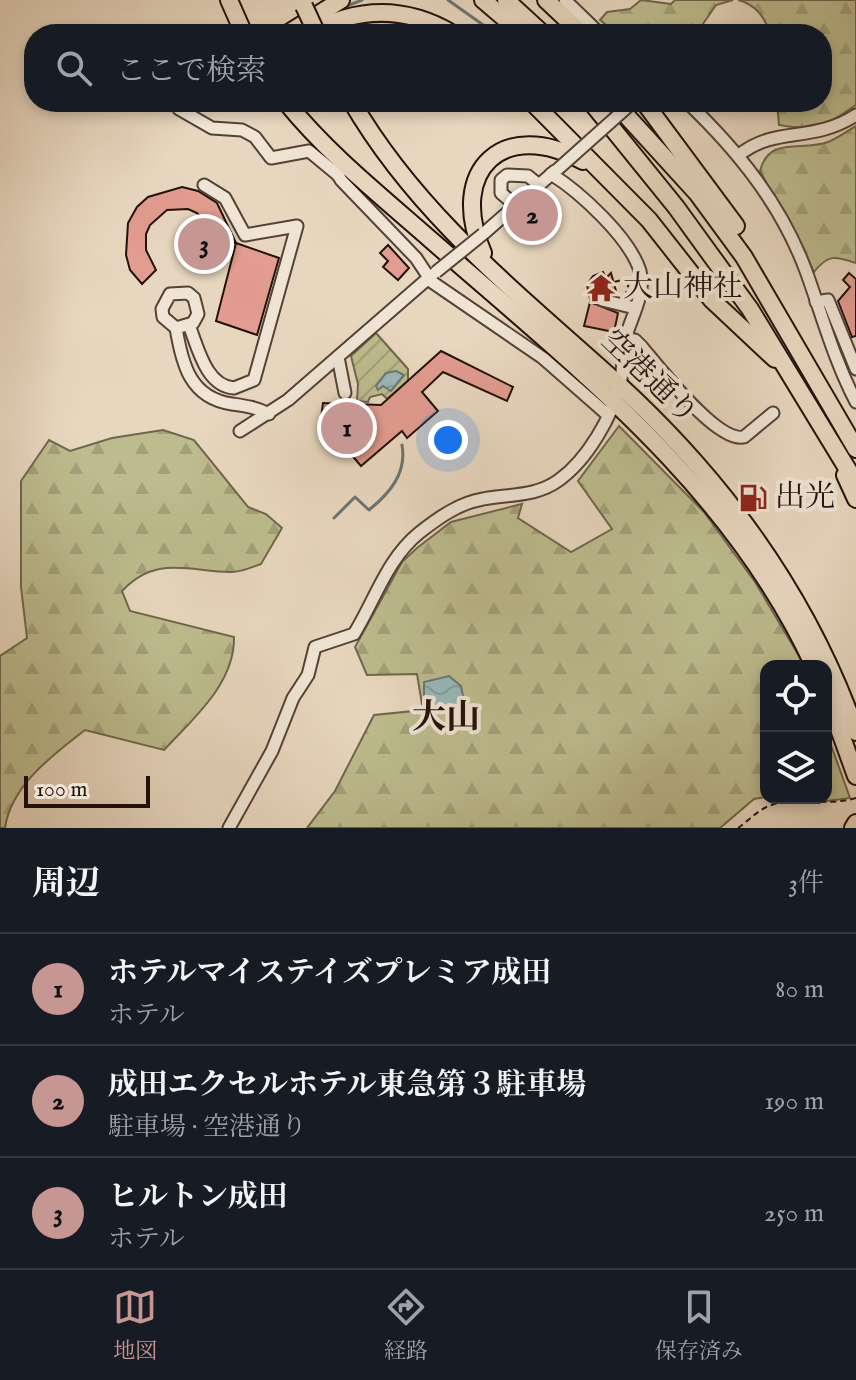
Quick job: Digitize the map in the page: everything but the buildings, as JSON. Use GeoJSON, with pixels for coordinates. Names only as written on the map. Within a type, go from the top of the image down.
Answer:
{"type":"FeatureCollection","features":[{"type":"Feature","properties":{"kind":"highway"},"geometry":{"type":"LineString","coordinates":[[229,0],[240,24]]}},
{"type":"Feature","properties":{"kind":"highway"},"geometry":{"type":"LineString","coordinates":[[303,24],[341,0]]}},
{"type":"Feature","properties":{"kind":"highway"},"geometry":{"type":"LineString","coordinates":[[483,0],[511,24]]}},
{"type":"Feature","properties":{"kind":"highway"},"geometry":{"type":"LineString","coordinates":[[506,0],[532,24]]}},
{"type":"Feature","properties":{"kind":"highway"},"geometry":{"type":"LineString","coordinates":[[547,0],[572,24]]}},
{"type":"Feature","properties":{"kind":"highway"},"geometry":{"type":"LineString","coordinates":[[302,3],[312,24]]}},
{"type":"Feature","properties":{"kind":"highway"},"geometry":{"type":"LineString","coordinates":[[331,24],[347,17],[385,12],[434,24]]}},
{"type":"Feature","properties":{"kind":"highway","name":"空港通り"},"geometry":{"type":"LineString","coordinates":[[294,112],[341,170],[713,482],[776,567],[834,674],[856,732]]}},
{"type":"Feature","properties":{"kind":"highway","name":"空港通り"},"geometry":{"type":"LineString","coordinates":[[359,112],[414,189],[498,277],[601,370],[614,401],[665,449],[736,535],[780,601],[811,660]]}},
{"type":"Feature","properties":{"kind":"highway"},"geometry":{"type":"LineString","coordinates":[[542,112],[659,231],[703,290],[776,360],[803,394]]}},
{"type":"Feature","properties":{"kind":"highway"},"geometry":{"type":"LineString","coordinates":[[599,112],[729,279],[856,483]]}},
{"type":"Feature","properties":{"kind":"highway"},"geometry":{"type":"LineString","coordinates":[[623,112],[675,167],[758,277],[856,446]]}},
{"type":"Feature","properties":{"kind":"highway"},"geometry":{"type":"LineString","coordinates":[[651,112],[766,271],[807,363]]}},
{"type":"Feature","properties":{"kind":"highway"},"geometry":{"type":"LineString","coordinates":[[498,277],[480,246],[470,206],[472,187],[488,162],[506,149],[543,145],[568,152],[604,176]]}},
{"type":"Feature","properties":{"kind":"highway"},"geometry":{"type":"LineString","coordinates":[[828,437],[856,499]]}},
{"type":"Feature","properties":{"kind":"highway"},"geometry":{"type":"LineString","coordinates":[[832,710],[856,776]]}},
{"type":"Feature","properties":{"kind":"street"},"geometry":{"type":"LineString","coordinates":[[565,0],[590,24]]}},
{"type":"Feature","properties":{"kind":"street"},"geometry":{"type":"LineString","coordinates":[[184,112],[212,128],[242,130],[255,137],[271,158],[309,151],[341,170],[432,274],[543,358],[614,401]]}},
{"type":"Feature","properties":{"kind":"street"},"geometry":{"type":"LineString","coordinates":[[240,431],[269,414],[338,357],[622,112]]}},
{"type":"Feature","properties":{"kind":"street"},"geometry":{"type":"LineString","coordinates":[[697,112],[754,173],[786,228],[842,376],[856,402]]}},
{"type":"Feature","properties":{"kind":"street"},"geometry":{"type":"LineString","coordinates":[[739,155],[763,139],[828,131],[856,115]]}},
{"type":"Feature","properties":{"kind":"street"},"geometry":{"type":"LineString","coordinates":[[554,172],[585,197],[634,259],[641,277],[617,365],[601,370]]}},
{"type":"Feature","properties":{"kind":"street"},"geometry":{"type":"LineString","coordinates":[[515,205],[501,193],[501,180],[517,174],[539,185]]}},
{"type":"Feature","properties":{"kind":"street"},"geometry":{"type":"LineString","coordinates":[[204,185],[225,198],[241,221],[245,235],[297,226],[254,380],[245,387],[225,387],[208,371],[182,326],[181,358],[192,385],[216,400],[250,405],[269,414]]}},
{"type":"Feature","properties":{"kind":"street"},"geometry":{"type":"LineString","coordinates":[[602,300],[635,308]]}},
{"type":"Feature","properties":{"kind":"street"},"geometry":{"type":"LineString","coordinates":[[816,302],[828,300],[856,369]]}},
{"type":"Feature","properties":{"kind":"street"},"geometry":{"type":"LineString","coordinates":[[624,345],[635,340],[695,406],[730,437],[744,437],[773,413]]}},
{"type":"Feature","properties":{"kind":"street"},"geometry":{"type":"LineString","coordinates":[[229,828],[272,751],[293,698],[308,675],[315,647],[354,634],[398,553],[417,535],[461,505],[481,499],[520,496],[558,481],[576,462],[614,401],[624,345]]}},
{"type":"Feature","properties":{"kind":"street"},"geometry":{"type":"LineString","coordinates":[[338,357],[345,393]]}},
{"type":"Feature","properties":{"kind":"path"},"geometry":{"type":"LineString","coordinates":[[614,282],[630,278],[628,288]]}},
{"type":"Feature","properties":{"kind":"path"},"geometry":{"type":"LineString","coordinates":[[738,828],[766,807],[785,802],[833,805],[856,798]]}},
{"type":"Feature","properties":{"kind":"green space"},"geometry":{"type":"Polygon","coordinates":[[[641,0],[671,4],[675,0],[733,0],[716,5],[703,24],[605,24],[600,20],[607,12],[630,9],[641,0]]]}},
{"type":"Feature","properties":{"kind":"green space"},"geometry":{"type":"Polygon","coordinates":[[[738,0],[856,0],[856,105],[813,128],[779,125],[778,112],[832,112],[832,24],[767,24],[750,5],[738,0]]]}},
{"type":"Feature","properties":{"kind":"green space"},"geometry":{"type":"Polygon","coordinates":[[[856,126],[856,263],[832,258],[814,272],[760,171],[764,160],[779,149],[818,145],[856,126]]]}},
{"type":"Feature","properties":{"kind":"green space"},"geometry":{"type":"Polygon","coordinates":[[[376,333],[408,369],[408,381],[387,399],[382,394],[370,397],[368,402],[357,401],[358,384],[351,356],[376,333]]]}},
{"type":"Feature","properties":{"kind":"green space"},"geometry":{"type":"Polygon","coordinates":[[[619,426],[704,512],[755,582],[799,656],[801,660],[760,660],[760,798],[754,799],[720,828],[307,828],[335,791],[374,715],[423,710],[417,674],[367,675],[355,647],[402,562],[451,522],[522,504],[518,518],[571,552],[612,529],[578,481],[619,426]]]}},
{"type":"Feature","properties":{"kind":"green space"},"geometry":{"type":"Polygon","coordinates":[[[163,430],[194,440],[248,507],[266,514],[282,528],[261,564],[246,570],[160,569],[147,573],[122,591],[130,611],[234,637],[228,670],[211,699],[164,750],[85,730],[35,772],[16,798],[5,828],[0,828],[0,656],[27,638],[21,587],[21,481],[49,440],[70,451],[112,438],[163,430]]]}},
{"type":"Feature","properties":{"kind":"green space"},"geometry":{"type":"Polygon","coordinates":[[[832,748],[850,798],[832,800],[832,748]]]}},
{"type":"Feature","properties":{"kind":"water"},"geometry":{"type":"Polygon","coordinates":[[[396,371],[404,375],[391,391],[383,386],[378,390],[376,386],[386,373],[396,371]]]}},
{"type":"Feature","properties":{"kind":"water"},"geometry":{"type":"Polygon","coordinates":[[[449,676],[461,686],[468,722],[448,711],[424,711],[424,682],[449,676]]]}},
{"type":"Feature","properties":{"kind":"waterway"},"geometry":{"type":"LineString","coordinates":[[344,7],[362,0]]}},
{"type":"Feature","properties":{"kind":"waterway"},"geometry":{"type":"LineString","coordinates":[[448,0],[482,24]]}},
{"type":"Feature","properties":{"kind":"waterway"},"geometry":{"type":"LineString","coordinates":[[334,518],[355,497],[369,510],[384,497],[402,465],[402,445]]}},
{"type":"Feature","properties":{"kind":"tunnel"},"geometry":{"type":"LineString","coordinates":[[341,427],[345,393]]}},
{"type":"Feature","properties":{"kind":"place","name":"成田エクセルホテル東急第３駐車場"},"geometry":{"type":"Point","coordinates":[532,215]}},
{"type":"Feature","properties":{"kind":"place","name":"ヒルトン成田"},"geometry":{"type":"Point","coordinates":[204,244]}},
{"type":"Feature","properties":{"kind":"place","name":"大山神社"},"geometry":{"type":"Point","coordinates":[601,288]}},
{"type":"Feature","properties":{"kind":"place","name":"ホテルマイステイズプレミア成田"},"geometry":{"type":"Point","coordinates":[347,428]}},
{"type":"Feature","properties":{"kind":"place","name":"出光"},"geometry":{"type":"Point","coordinates":[753,498]}},
{"type":"Feature","properties":{"kind":"district","name":"大山"},"geometry":{"type":"Point","coordinates":[446,718]}}]}
